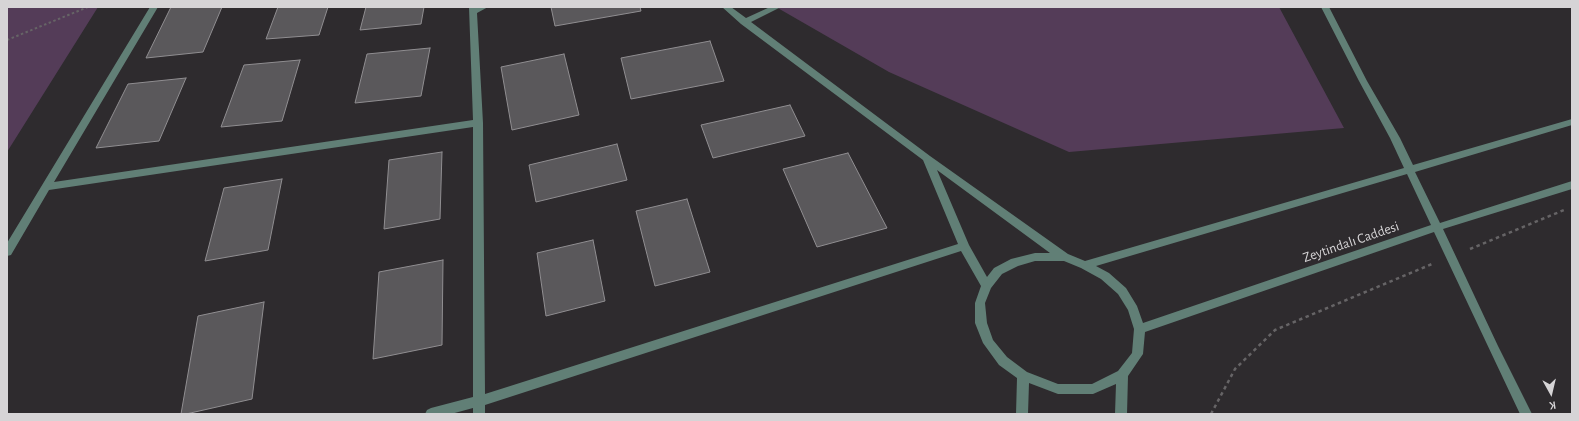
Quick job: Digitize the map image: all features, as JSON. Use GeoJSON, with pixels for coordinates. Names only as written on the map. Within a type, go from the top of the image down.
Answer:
{"type":"FeatureCollection","features":[{"type":"Feature","properties":{"kind":"street"},"geometry":{"type":"LineString","coordinates":[[7,252],[154,7]]}},
{"type":"Feature","properties":{"kind":"street"},"geometry":{"type":"LineString","coordinates":[[479,414],[478,123],[473,9],[484,7]]}},
{"type":"Feature","properties":{"kind":"street"},"geometry":{"type":"LineString","coordinates":[[726,7],[927,158],[1064,257],[1085,265],[1105,276],[1122,291],[1133,309],[1140,329],[1137,354],[1122,376],[1094,389],[1058,389],[1022,376],[1003,361],[989,343],[981,323],[980,303],[986,286],[998,271],[1015,262],[1035,257],[1064,257]]}},
{"type":"Feature","properties":{"kind":"street"},"geometry":{"type":"LineString","coordinates":[[744,22],[777,7]]}},
{"type":"Feature","properties":{"kind":"street"},"geometry":{"type":"LineString","coordinates":[[1325,7],[1410,168],[1494,350],[1526,414]]}},
{"type":"Feature","properties":{"kind":"street"},"geometry":{"type":"LineString","coordinates":[[1085,265],[1410,168],[1572,122]]}},
{"type":"Feature","properties":{"kind":"street"},"geometry":{"type":"LineString","coordinates":[[46,187],[478,123]]}},
{"type":"Feature","properties":{"kind":"street"},"geometry":{"type":"LineString","coordinates":[[927,158],[964,246],[986,286]]}},
{"type":"Feature","properties":{"kind":"street","name":"Zeytindalı Caddesi"},"geometry":{"type":"LineString","coordinates":[[1140,329],[1438,227],[1572,185]]}},
{"type":"Feature","properties":{"kind":"street"},"geometry":{"type":"LineString","coordinates":[[431,414],[479,401],[964,246]]}},
{"type":"Feature","properties":{"kind":"street"},"geometry":{"type":"LineString","coordinates":[[1022,376],[1022,414]]}},
{"type":"Feature","properties":{"kind":"street"},"geometry":{"type":"LineString","coordinates":[[1121,414],[1122,376]]}},
{"type":"Feature","properties":{"kind":"path"},"geometry":{"type":"LineString","coordinates":[[7,40],[88,7]]}},
{"type":"Feature","properties":{"kind":"path"},"geometry":{"type":"LineString","coordinates":[[1211,414],[1235,369],[1274,330],[1565,210]]}},
{"type":"Feature","properties":{"kind":"shaded area"},"geometry":{"type":"Polygon","coordinates":[[[7,7],[98,7],[7,152],[7,7]]]}},
{"type":"Feature","properties":{"kind":"shaded area"},"geometry":{"type":"Polygon","coordinates":[[[776,7],[1279,7],[1344,128],[1069,152],[889,72],[776,7]]]}},
{"type":"Feature","properties":{"kind":"building"},"geometry":{"type":"Polygon","coordinates":[[[171,7],[222,7],[203,52],[146,58],[171,7]]]}},
{"type":"Feature","properties":{"kind":"building"},"geometry":{"type":"Polygon","coordinates":[[[278,7],[328,7],[319,35],[266,39],[278,7]]]}},
{"type":"Feature","properties":{"kind":"building"},"geometry":{"type":"Polygon","coordinates":[[[366,7],[424,7],[421,24],[360,30],[366,7]]]}},
{"type":"Feature","properties":{"kind":"building"},"geometry":{"type":"Polygon","coordinates":[[[551,7],[640,7],[641,11],[555,26],[551,7]]]}},
{"type":"Feature","properties":{"kind":"building"},"geometry":{"type":"Polygon","coordinates":[[[710,41],[724,81],[631,99],[621,58],[710,41]]]}},
{"type":"Feature","properties":{"kind":"building"},"geometry":{"type":"Polygon","coordinates":[[[430,48],[421,96],[355,103],[367,54],[430,48]]]}},
{"type":"Feature","properties":{"kind":"building"},"geometry":{"type":"Polygon","coordinates":[[[564,54],[579,115],[512,130],[501,67],[564,54]]]}},
{"type":"Feature","properties":{"kind":"building"},"geometry":{"type":"Polygon","coordinates":[[[300,60],[282,121],[221,127],[244,65],[300,60]]]}},
{"type":"Feature","properties":{"kind":"building"},"geometry":{"type":"Polygon","coordinates":[[[186,78],[159,141],[96,148],[128,84],[186,78]]]}},
{"type":"Feature","properties":{"kind":"building"},"geometry":{"type":"Polygon","coordinates":[[[790,105],[805,136],[713,158],[701,125],[790,105]]]}},
{"type":"Feature","properties":{"kind":"building"},"geometry":{"type":"Polygon","coordinates":[[[617,144],[627,180],[536,202],[529,165],[617,144]]]}},
{"type":"Feature","properties":{"kind":"building"},"geometry":{"type":"Polygon","coordinates":[[[442,152],[440,219],[384,229],[389,160],[442,152]]]}},
{"type":"Feature","properties":{"kind":"building"},"geometry":{"type":"Polygon","coordinates":[[[848,153],[887,228],[817,247],[783,169],[848,153]]]}},
{"type":"Feature","properties":{"kind":"building"},"geometry":{"type":"Polygon","coordinates":[[[282,179],[268,250],[205,261],[224,188],[282,179]]]}},
{"type":"Feature","properties":{"kind":"building"},"geometry":{"type":"Polygon","coordinates":[[[687,199],[710,272],[655,286],[636,211],[687,199]]]}},
{"type":"Feature","properties":{"kind":"building"},"geometry":{"type":"Polygon","coordinates":[[[593,240],[605,301],[546,316],[537,253],[593,240]]]}},
{"type":"Feature","properties":{"kind":"building"},"geometry":{"type":"Polygon","coordinates":[[[443,260],[442,345],[373,359],[379,272],[443,260]]]}},
{"type":"Feature","properties":{"kind":"building"},"geometry":{"type":"Polygon","coordinates":[[[264,302],[252,399],[181,414],[198,316],[264,302]]]}}]}
